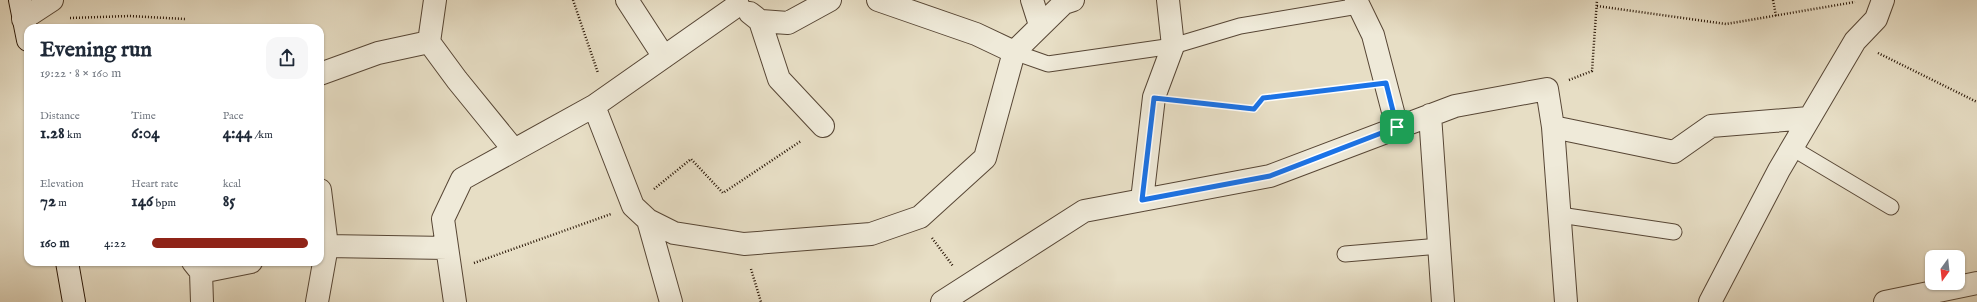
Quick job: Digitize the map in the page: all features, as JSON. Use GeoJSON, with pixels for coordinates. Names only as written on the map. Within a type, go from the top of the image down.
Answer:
{"type":"FeatureCollection","features":[{"type":"Feature","properties":{"kind":"street"},"geometry":{"type":"LineString","coordinates":[[24,20],[52,0]]}},
{"type":"Feature","properties":{"kind":"street"},"geometry":{"type":"LineString","coordinates":[[435,0],[429,42],[457,80],[514,150]]}},
{"type":"Feature","properties":{"kind":"street"},"geometry":{"type":"LineString","coordinates":[[627,0],[664,57]]}},
{"type":"Feature","properties":{"kind":"street"},"geometry":{"type":"LineString","coordinates":[[760,21],[788,23],[830,0]]}},
{"type":"Feature","properties":{"kind":"street"},"geometry":{"type":"LineString","coordinates":[[878,0],[976,34],[1014,52]]}},
{"type":"Feature","properties":{"kind":"street"},"geometry":{"type":"LineString","coordinates":[[1032,0],[1040,25]]}},
{"type":"Feature","properties":{"kind":"street"},"geometry":{"type":"LineString","coordinates":[[600,102],[633,206],[648,220],[674,233],[744,244],[871,234],[920,217],[985,158],[1014,52],[1040,25],[1064,4],[1074,0]]}},
{"type":"Feature","properties":{"kind":"street"},"geometry":{"type":"LineString","coordinates":[[1142,200],[1154,98],[1173,46],[1168,0]]}},
{"type":"Feature","properties":{"kind":"street"},"geometry":{"type":"LineString","coordinates":[[1710,302],[1809,118],[1855,41],[1876,19],[1883,0]]}},
{"type":"Feature","properties":{"kind":"street"},"geometry":{"type":"LineString","coordinates":[[455,302],[443,219],[462,179],[600,102],[664,57],[737,2],[760,21],[779,79],[823,126]]}},
{"type":"Feature","properties":{"kind":"street"},"geometry":{"type":"LineString","coordinates":[[1357,3],[1373,35],[1397,127]]}},
{"type":"Feature","properties":{"kind":"street"},"geometry":{"type":"LineString","coordinates":[[324,73],[378,53],[429,42]]}},
{"type":"Feature","properties":{"kind":"street"},"geometry":{"type":"LineString","coordinates":[[942,302],[1084,211],[1270,176],[1455,106],[1547,89],[1553,127],[1566,302]]}},
{"type":"Feature","properties":{"kind":"street"},"geometry":{"type":"LineString","coordinates":[[1430,115],[1443,302]]}},
{"type":"Feature","properties":{"kind":"street"},"geometry":{"type":"LineString","coordinates":[[1553,127],[1674,152],[1710,126],[1809,118]]}},
{"type":"Feature","properties":{"kind":"street"},"geometry":{"type":"LineString","coordinates":[[648,220],[671,302]]}},
{"type":"Feature","properties":{"kind":"street"},"geometry":{"type":"LineString","coordinates":[[324,247],[448,248]]}},
{"type":"Feature","properties":{"kind":"street"},"geometry":{"type":"LineString","coordinates":[[68,266],[74,302]]}},
{"type":"Feature","properties":{"kind":"street"},"geometry":{"type":"LineString","coordinates":[[202,302],[197,267],[208,266]]}},
{"type":"Feature","properties":{"kind":"street"},"geometry":{"type":"LineString","coordinates":[[317,302],[322,266]]}},
{"type":"Feature","properties":{"kind":"street"},"geometry":{"type":"LineString","coordinates":[[1885,302],[1977,283]]}},
{"type":"Feature","properties":{"kind":"lane"},"geometry":{"type":"LineString","coordinates":[[1014,52],[1048,64],[1173,46],[1240,26],[1357,3]]}},
{"type":"Feature","properties":{"kind":"lane"},"geometry":{"type":"LineString","coordinates":[[1792,148],[1891,207]]}},
{"type":"Feature","properties":{"kind":"lane"},"geometry":{"type":"LineString","coordinates":[[1560,215],[1674,232]]}},
{"type":"Feature","properties":{"kind":"lane"},"geometry":{"type":"LineString","coordinates":[[1345,254],[1440,246]]}},
{"type":"Feature","properties":{"kind":"path"},"geometry":{"type":"LineString","coordinates":[[573,0],[600,102]]}},
{"type":"Feature","properties":{"kind":"path"},"geometry":{"type":"LineString","coordinates":[[1547,89],[1592,71],[1597,0]]}},
{"type":"Feature","properties":{"kind":"path"},"geometry":{"type":"LineString","coordinates":[[1773,0],[1776,16]]}},
{"type":"Feature","properties":{"kind":"path"},"geometry":{"type":"LineString","coordinates":[[1597,6],[1726,24],[1862,1]]}},
{"type":"Feature","properties":{"kind":"path"},"geometry":{"type":"LineString","coordinates":[[69,18],[129,16],[186,19]]}},
{"type":"Feature","properties":{"kind":"path"},"geometry":{"type":"LineString","coordinates":[[1855,41],[1977,102]]}},
{"type":"Feature","properties":{"kind":"path"},"geometry":{"type":"LineString","coordinates":[[1154,98],[1254,109],[1263,98],[1386,83]]}},
{"type":"Feature","properties":{"kind":"path"},"geometry":{"type":"LineString","coordinates":[[920,217],[938,247],[968,286]]}},
{"type":"Feature","properties":{"kind":"path"},"geometry":{"type":"LineString","coordinates":[[744,244],[761,302]]}},
{"type":"Feature","properties":{"kind":"route"},"geometry":{"type":"LineString","coordinates":[[1386,83],[1397,127],[1270,176],[1142,200],[1154,98],[1254,109],[1263,98],[1386,83]]}}]}
